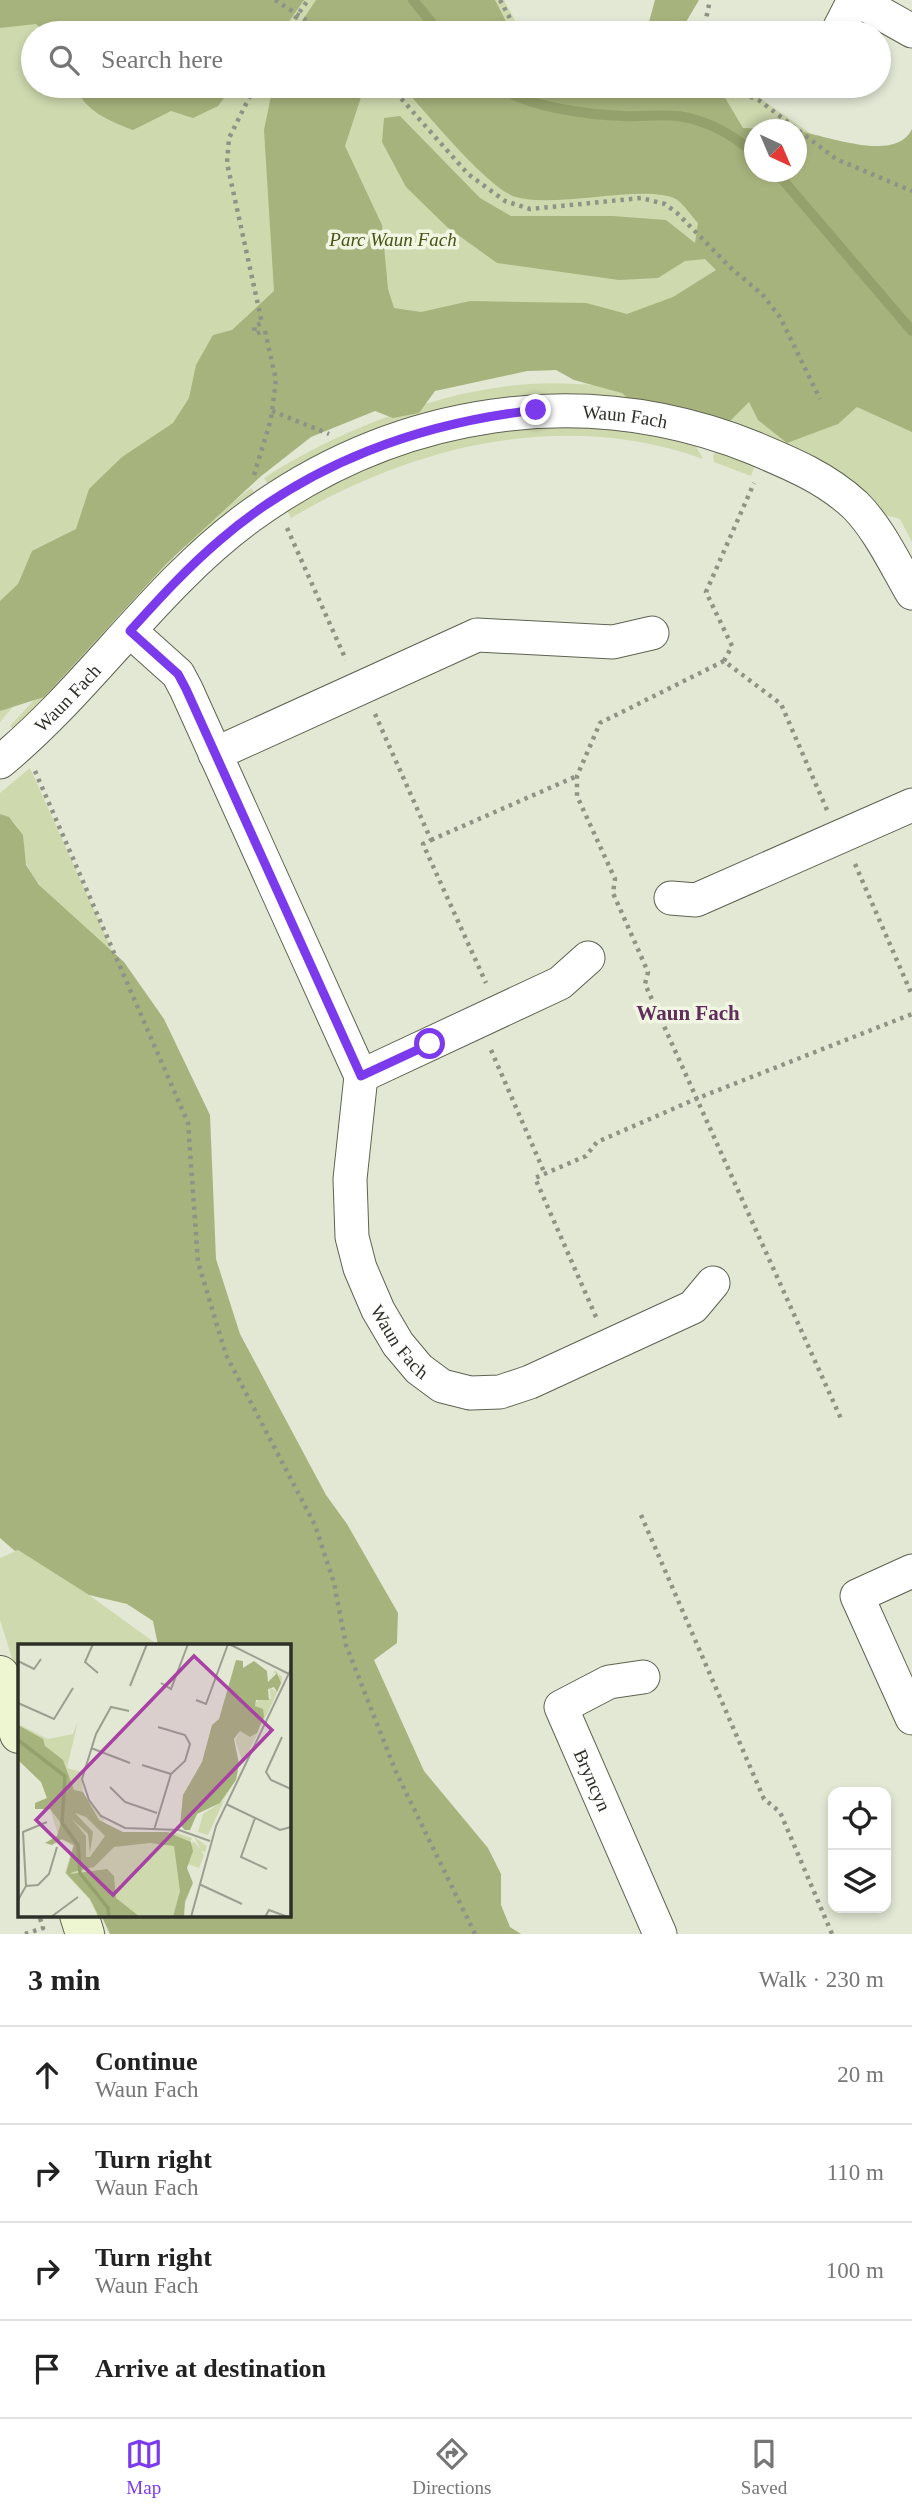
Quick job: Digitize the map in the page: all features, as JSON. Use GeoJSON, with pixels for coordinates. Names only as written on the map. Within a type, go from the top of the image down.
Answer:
{"type":"FeatureCollection","features":[{"type":"Feature","properties":{"kind":"street"},"geometry":{"type":"LineString","coordinates":[[844,21],[856,0],[912,31]]}},
{"type":"Feature","properties":{"kind":"street","name":"Waun Fach"},"geometry":{"type":"LineString","coordinates":[[16,763],[36,730],[222,537],[322,471],[418,432],[457,421],[536,410],[604,412],[705,431],[811,474],[856,506],[890,553],[912,593]]}},
{"type":"Feature","properties":{"kind":"street"},"geometry":{"type":"LineString","coordinates":[[130,631],[178,674],[361,1076],[560,983],[588,958]]}},
{"type":"Feature","properties":{"kind":"street"},"geometry":{"type":"LineString","coordinates":[[215,754],[477,635],[613,642],[652,632]]}},
{"type":"Feature","properties":{"kind":"street"},"geometry":{"type":"LineString","coordinates":[[671,898],[696,900],[912,805]]}},
{"type":"Feature","properties":{"kind":"street","name":"Waun Fach"},"geometry":{"type":"LineString","coordinates":[[361,1076],[350,1179],[352,1237],[360,1268],[378,1310],[398,1344],[419,1369],[442,1386],[470,1393],[500,1392],[693,1307],[713,1283]]}},
{"type":"Feature","properties":{"kind":"street"},"geometry":{"type":"LineString","coordinates":[[912,1571],[857,1596],[912,1718]]}},
{"type":"Feature","properties":{"kind":"street"},"geometry":{"type":"LineString","coordinates":[[0,1675],[18,1731]]}},
{"type":"Feature","properties":{"kind":"street","name":"Bryncyn"},"geometry":{"type":"LineString","coordinates":[[643,1677],[609,1682],[561,1707],[660,1934]]}},
{"type":"Feature","properties":{"kind":"street"},"geometry":{"type":"LineString","coordinates":[[79,1916],[85,1934]]}},
{"type":"Feature","properties":{"kind":"path"},"geometry":{"type":"LineString","coordinates":[[275,0],[309,21]]}},
{"type":"Feature","properties":{"kind":"path"},"geometry":{"type":"LineString","coordinates":[[294,21],[308,0]]}},
{"type":"Feature","properties":{"kind":"path"},"geometry":{"type":"LineString","coordinates":[[500,0],[511,21]]}},
{"type":"Feature","properties":{"kind":"path"},"geometry":{"type":"LineString","coordinates":[[706,21],[710,0]]}},
{"type":"Feature","properties":{"kind":"path"},"geometry":{"type":"LineString","coordinates":[[249,98],[229,138],[227,163],[262,323],[254,326],[255,334],[265,331],[276,380],[272,411],[254,475]]}},
{"type":"Feature","properties":{"kind":"path"},"geometry":{"type":"LineString","coordinates":[[401,98],[468,174],[505,201],[530,209],[641,198],[653,200],[677,213],[733,270],[762,294],[780,317],[820,399]]}},
{"type":"Feature","properties":{"kind":"path"},"geometry":{"type":"LineString","coordinates":[[753,98],[836,159],[912,191]]}},
{"type":"Feature","properties":{"kind":"path"},"geometry":{"type":"LineString","coordinates":[[272,411],[329,433]]}},
{"type":"Feature","properties":{"kind":"path"},"geometry":{"type":"LineString","coordinates":[[755,481],[706,592],[732,646],[724,661],[600,723],[577,776],[577,796],[615,879],[613,893],[648,972],[645,984],[842,1421]]}},
{"type":"Feature","properties":{"kind":"path"},"geometry":{"type":"LineString","coordinates":[[285,525],[352,672],[363,685],[431,840]]}},
{"type":"Feature","properties":{"kind":"path"},"geometry":{"type":"LineString","coordinates":[[724,661],[781,704],[827,811],[843,836],[912,995]]}},
{"type":"Feature","properties":{"kind":"path"},"geometry":{"type":"LineString","coordinates":[[16,763],[188,1123],[198,1262],[226,1354],[315,1525],[334,1584],[346,1645],[396,1772],[475,1934]]}},
{"type":"Feature","properties":{"kind":"path"},"geometry":{"type":"LineString","coordinates":[[545,1174],[491,1016],[491,993],[423,844],[577,776]]}},
{"type":"Feature","properties":{"kind":"path"},"geometry":{"type":"LineString","coordinates":[[609,1346],[534,1178],[586,1156],[597,1142],[698,1098],[912,1014]]}},
{"type":"Feature","properties":{"kind":"path"},"geometry":{"type":"LineString","coordinates":[[641,1515],[764,1799],[780,1812],[832,1934]]}},
{"type":"Feature","properties":{"kind":"path"},"geometry":{"type":"LineString","coordinates":[[25,1934],[43,1928],[39,1916]]}},
{"type":"Feature","properties":{"kind":"green space","name":"Parc Waun Fach"},"geometry":{"type":"Polygon","coordinates":[[[0,0],[504,0],[515,21],[21,21],[21,98],[760,98],[790,119],[744,119],[744,182],[807,182],[807,131],[841,155],[912,183],[912,542],[900,519],[879,513],[852,484],[539,397],[270,487],[264,478],[324,444],[357,429],[391,415],[462,394],[530,384],[600,385],[556,370],[279,395],[0,722],[0,0]]]}},
{"type":"Feature","properties":{"kind":"green space"},"geometry":{"type":"Polygon","coordinates":[[[0,0],[304,0],[289,21],[21,21],[21,26],[0,28],[0,0]]]}},
{"type":"Feature","properties":{"kind":"green space"},"geometry":{"type":"Polygon","coordinates":[[[316,0],[495,0],[506,21],[302,21],[316,0]]]}},
{"type":"Feature","properties":{"kind":"green space"},"geometry":{"type":"Polygon","coordinates":[[[655,0],[699,0],[687,21],[649,21],[655,0]]]}},
{"type":"Feature","properties":{"kind":"green space"},"geometry":{"type":"Polygon","coordinates":[[[82,98],[224,98],[218,106],[193,118],[171,111],[133,130],[106,119],[82,98]]]}},
{"type":"Feature","properties":{"kind":"green space"},"geometry":{"type":"Polygon","coordinates":[[[271,98],[361,98],[345,146],[382,225],[388,289],[394,308],[421,312],[470,301],[586,303],[627,314],[673,297],[716,270],[705,259],[685,261],[658,278],[619,280],[497,263],[447,227],[406,187],[382,142],[384,118],[400,116],[480,198],[511,216],[612,216],[666,220],[695,243],[698,223],[679,201],[662,195],[554,200],[516,197],[489,180],[473,165],[412,98],[725,98],[744,128],[744,182],[807,182],[807,133],[859,145],[876,146],[891,145],[904,139],[912,129],[912,432],[857,407],[838,424],[787,443],[758,420],[749,402],[724,427],[658,427],[622,393],[574,380],[556,370],[527,371],[435,391],[419,413],[393,418],[375,411],[311,437],[260,477],[166,564],[44,697],[0,711],[0,601],[18,584],[32,551],[76,529],[89,489],[122,457],[173,423],[189,398],[196,365],[213,335],[232,330],[274,291],[264,130],[271,98]]]}},
{"type":"Feature","properties":{"kind":"green space"},"geometry":{"type":"Polygon","coordinates":[[[578,423],[694,443],[703,459],[650,444],[597,437],[544,436],[491,442],[439,454],[388,471],[339,492],[291,518],[286,508],[343,476],[450,437],[578,423]]]}},
{"type":"Feature","properties":{"kind":"green space"},"geometry":{"type":"Polygon","coordinates":[[[718,449],[755,465],[751,476],[714,462],[713,455],[718,449]]]}},
{"type":"Feature","properties":{"kind":"green space"},"geometry":{"type":"Polygon","coordinates":[[[251,488],[257,496],[189,549],[181,542],[251,488]]]}},
{"type":"Feature","properties":{"kind":"green space"},"geometry":{"type":"Polygon","coordinates":[[[170,554],[177,561],[15,731],[10,726],[170,554]]]}},
{"type":"Feature","properties":{"kind":"green space"},"geometry":{"type":"Polygon","coordinates":[[[30,768],[112,950],[77,923],[45,892],[29,869],[15,824],[0,814],[0,793],[30,768]]]}},
{"type":"Feature","properties":{"kind":"green space"},"geometry":{"type":"Polygon","coordinates":[[[0,814],[9,817],[23,835],[26,865],[39,885],[124,962],[164,1019],[210,1115],[216,1259],[240,1334],[326,1495],[347,1524],[398,1613],[397,1643],[374,1660],[424,1771],[488,1848],[501,1874],[501,1905],[510,1927],[521,1934],[110,1934],[101,1916],[290,1916],[290,1644],[158,1644],[153,1621],[127,1604],[89,1595],[18,1550],[15,1551],[0,1538],[0,814]]]}},
{"type":"Feature","properties":{"kind":"green space"},"geometry":{"type":"Polygon","coordinates":[[[18,1550],[89,1595],[157,1644],[18,1644],[18,1677],[0,1620],[0,1558],[18,1550]]]}},
{"type":"Feature","properties":{"kind":"waterway"},"geometry":{"type":"LineString","coordinates":[[413,0],[430,21]]}},
{"type":"Feature","properties":{"kind":"waterway"},"geometry":{"type":"LineString","coordinates":[[522,98],[577,112],[688,118],[719,129],[744,145]]}},
{"type":"Feature","properties":{"kind":"waterway"},"geometry":{"type":"LineString","coordinates":[[785,182],[912,331]]}},
{"type":"Feature","properties":{"kind":"district","name":"Waun Fach"},"geometry":{"type":"Point","coordinates":[688,1013]}},
{"type":"Feature","properties":{"kind":"route"},"geometry":{"type":"LineString","coordinates":[[430,1044],[361,1076],[186,689],[178,674],[130,631],[222,537],[275,499],[322,471],[431,428],[457,421],[536,410]]}}]}
